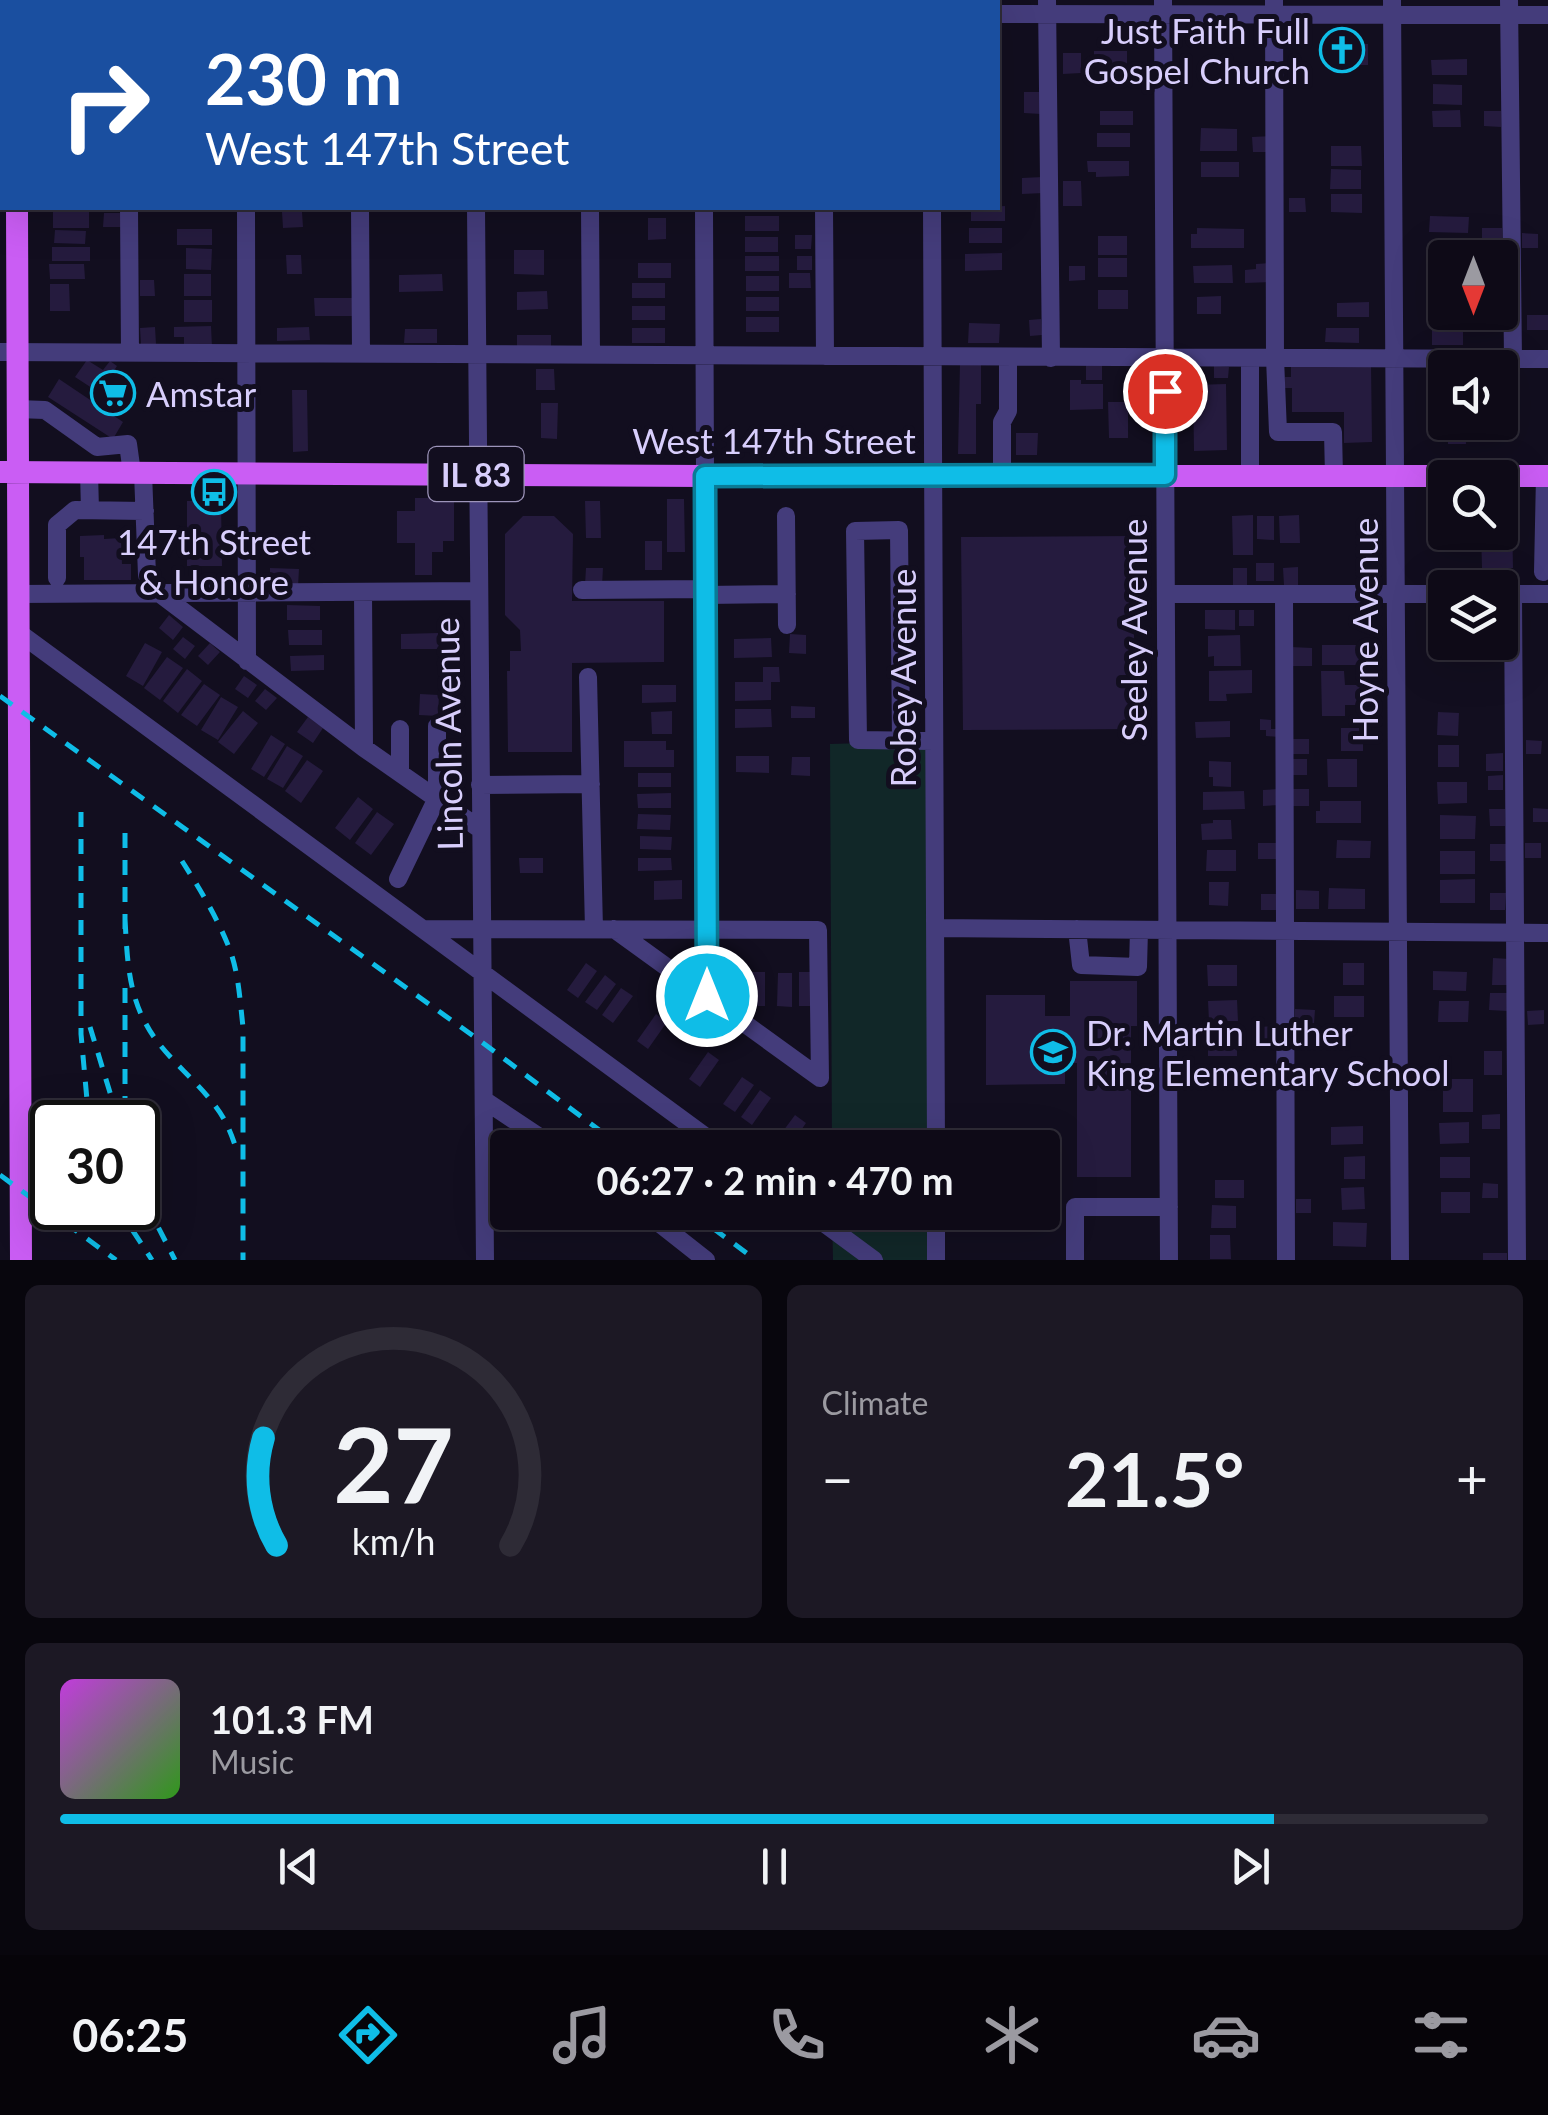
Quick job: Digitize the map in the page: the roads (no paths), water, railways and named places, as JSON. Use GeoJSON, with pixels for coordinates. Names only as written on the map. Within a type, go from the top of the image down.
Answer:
{"type":"FeatureCollection","features":[{"type":"Feature","properties":{"kind":"main road"},"geometry":{"type":"LineString","coordinates":[[17,210],[9,364],[17,409],[8,472],[9,557],[18,594],[21,1260]]}},
{"type":"Feature","properties":{"kind":"main road","name":"West 147th Street"},"geometry":{"type":"LineString","coordinates":[[8,472],[1546,476]]}},
{"type":"Feature","properties":{"kind":"street"},"geometry":{"type":"LineString","coordinates":[[1047,7],[1051,358]]}},
{"type":"Feature","properties":{"kind":"street"},"geometry":{"type":"LineString","coordinates":[[1000,14],[1047,7],[1274,7],[1509,8],[1548,15]]}},
{"type":"Feature","properties":{"kind":"street","name":"Seeley Avenue"},"geometry":{"type":"LineString","coordinates":[[1163,7],[1169,1260]]}},
{"type":"Feature","properties":{"kind":"street"},"geometry":{"type":"LineString","coordinates":[[1274,7],[1278,432],[1333,432],[1334,476]]}},
{"type":"Feature","properties":{"kind":"street","name":"Hoyne Avenue"},"geometry":{"type":"LineString","coordinates":[[1392,8],[1400,1260]]}},
{"type":"Feature","properties":{"kind":"street"},"geometry":{"type":"LineString","coordinates":[[1509,8],[1512,350]]}},
{"type":"Feature","properties":{"kind":"street"},"geometry":{"type":"LineString","coordinates":[[129,210],[130,353]]}},
{"type":"Feature","properties":{"kind":"street"},"geometry":{"type":"LineString","coordinates":[[246,210],[247,661]]}},
{"type":"Feature","properties":{"kind":"street"},"geometry":{"type":"LineString","coordinates":[[360,210],[361,354]]}},
{"type":"Feature","properties":{"kind":"street","name":"Lincoln Avenue"},"geometry":{"type":"LineString","coordinates":[[476,210],[484,1260]]}},
{"type":"Feature","properties":{"kind":"street"},"geometry":{"type":"LineString","coordinates":[[590,210],[591,355]]}},
{"type":"Feature","properties":{"kind":"street"},"geometry":{"type":"LineString","coordinates":[[704,210],[707,996]]}},
{"type":"Feature","properties":{"kind":"street"},"geometry":{"type":"LineString","coordinates":[[824,210],[826,356]]}},
{"type":"Feature","properties":{"kind":"street","name":"Robey Avenue"},"geometry":{"type":"LineString","coordinates":[[932,210],[936,1130]]}},
{"type":"Feature","properties":{"kind":"street"},"geometry":{"type":"LineString","coordinates":[[9,364],[130,353],[1428,358]]}},
{"type":"Feature","properties":{"kind":"street"},"geometry":{"type":"LineString","coordinates":[[1002,475],[1008,358]]}},
{"type":"Feature","properties":{"kind":"street"},"geometry":{"type":"LineString","coordinates":[[1250,358],[1250,476]]}},
{"type":"Feature","properties":{"kind":"street"},"geometry":{"type":"LineString","coordinates":[[1518,359],[1548,360]]}},
{"type":"Feature","properties":{"kind":"street"},"geometry":{"type":"LineString","coordinates":[[17,409],[46,410],[96,447],[128,444],[144,510],[147,575]]}},
{"type":"Feature","properties":{"kind":"street"},"geometry":{"type":"LineString","coordinates":[[89,472],[90,510]]}},
{"type":"Feature","properties":{"kind":"street"},"geometry":{"type":"LineString","coordinates":[[1543,572],[1546,476]]}},
{"type":"Feature","properties":{"kind":"street"},"geometry":{"type":"LineString","coordinates":[[57,578],[57,525],[74,510],[144,510]]}},
{"type":"Feature","properties":{"kind":"street"},"geometry":{"type":"LineString","coordinates":[[786,516],[787,625]]}},
{"type":"Feature","properties":{"kind":"street"},"geometry":{"type":"LineString","coordinates":[[901,741],[899,530],[856,531],[858,740],[901,741],[934,741]]}},
{"type":"Feature","properties":{"kind":"street"},"geometry":{"type":"LineString","coordinates":[[582,590],[787,594]]}},
{"type":"Feature","properties":{"kind":"street"},"geometry":{"type":"LineString","coordinates":[[18,594],[478,591]]}},
{"type":"Feature","properties":{"kind":"street"},"geometry":{"type":"LineString","coordinates":[[364,592],[364,748]]}},
{"type":"Feature","properties":{"kind":"street"},"geometry":{"type":"LineString","coordinates":[[159,593],[364,748],[480,829]]}},
{"type":"Feature","properties":{"kind":"street"},"geometry":{"type":"LineString","coordinates":[[1166,594],[1428,594]]}},
{"type":"Feature","properties":{"kind":"street"},"geometry":{"type":"LineString","coordinates":[[1284,594],[1286,1260]]}},
{"type":"Feature","properties":{"kind":"street"},"geometry":{"type":"LineString","coordinates":[[1518,594],[1548,594]]}},
{"type":"Feature","properties":{"kind":"street"},"geometry":{"type":"LineString","coordinates":[[18,632],[697,1130]]}},
{"type":"Feature","properties":{"kind":"street"},"geometry":{"type":"LineString","coordinates":[[1509,660],[1516,933],[1516,1260]]}},
{"type":"Feature","properties":{"kind":"street"},"geometry":{"type":"LineString","coordinates":[[588,677],[594,929]]}},
{"type":"Feature","properties":{"kind":"street"},"geometry":{"type":"LineString","coordinates":[[398,879],[436,798],[438,726]]}},
{"type":"Feature","properties":{"kind":"street"},"geometry":{"type":"LineString","coordinates":[[400,730],[400,773]]}},
{"type":"Feature","properties":{"kind":"street"},"geometry":{"type":"LineString","coordinates":[[480,786],[590,784]]}},
{"type":"Feature","properties":{"kind":"street"},"geometry":{"type":"LineString","coordinates":[[935,928],[1548,934]]}},
{"type":"Feature","properties":{"kind":"street"},"geometry":{"type":"LineString","coordinates":[[422,929],[614,929],[707,929],[818,930],[820,1078],[614,929]]}},
{"type":"Feature","properties":{"kind":"street"},"geometry":{"type":"LineString","coordinates":[[1078,929],[1081,965],[1138,968],[1139,930]]}},
{"type":"Feature","properties":{"kind":"street"},"geometry":{"type":"LineString","coordinates":[[484,1100],[529,1130]]}},
{"type":"Feature","properties":{"kind":"street"},"geometry":{"type":"LineString","coordinates":[[1075,1260],[1074,1208],[1168,1207]]}},
{"type":"Feature","properties":{"kind":"street"},"geometry":{"type":"LineString","coordinates":[[485,1214],[490,1211]]}},
{"type":"Feature","properties":{"kind":"street"},"geometry":{"type":"LineString","coordinates":[[668,1230],[706,1260]]}},
{"type":"Feature","properties":{"kind":"street"},"geometry":{"type":"LineString","coordinates":[[833,1230],[874,1260]]}},
{"type":"Feature","properties":{"kind":"street"},"geometry":{"type":"LineString","coordinates":[[936,1230],[936,1260]]}},
{"type":"Feature","properties":{"kind":"railway"},"geometry":{"type":"LineString","coordinates":[[0,696],[599,1130]]}},
{"type":"Feature","properties":{"kind":"railway"},"geometry":{"type":"LineString","coordinates":[[81,812],[81,1034],[87,1100]]}},
{"type":"Feature","properties":{"kind":"railway"},"geometry":{"type":"LineString","coordinates":[[125,833],[125,933]]}},
{"type":"Feature","properties":{"kind":"railway"},"geometry":{"type":"LineString","coordinates":[[182,861],[220,927],[237,979],[243,1027],[243,1260]]}},
{"type":"Feature","properties":{"kind":"railway"},"geometry":{"type":"LineString","coordinates":[[125,919],[130,973],[140,1012],[153,1036],[220,1112],[236,1148]]}},
{"type":"Feature","properties":{"kind":"railway"},"geometry":{"type":"LineString","coordinates":[[125,988],[125,1100]]}},
{"type":"Feature","properties":{"kind":"railway"},"geometry":{"type":"LineString","coordinates":[[90,1027],[112,1100]]}},
{"type":"Feature","properties":{"kind":"railway"},"geometry":{"type":"LineString","coordinates":[[0,1175],[116,1260]]}},
{"type":"Feature","properties":{"kind":"railway"},"geometry":{"type":"LineString","coordinates":[[132,1230],[152,1260]]}},
{"type":"Feature","properties":{"kind":"railway"},"geometry":{"type":"LineString","coordinates":[[160,1230],[175,1260]]}},
{"type":"Feature","properties":{"kind":"railway"},"geometry":{"type":"LineString","coordinates":[[715,1230],[756,1260]]}},
{"type":"Feature","properties":{"kind":"place","name":"Just Faith Full Gospel Church"},"geometry":{"type":"Point","coordinates":[1342,50]}},
{"type":"Feature","properties":{"kind":"place","name":"Amstar"},"geometry":{"type":"Point","coordinates":[113,393]}},
{"type":"Feature","properties":{"kind":"place","name":"147th Street & Honore"},"geometry":{"type":"Point","coordinates":[214,492]}},
{"type":"Feature","properties":{"kind":"place","name":"Dr. Martin Luther King Elementary School"},"geometry":{"type":"Point","coordinates":[1053,1052]}}]}
